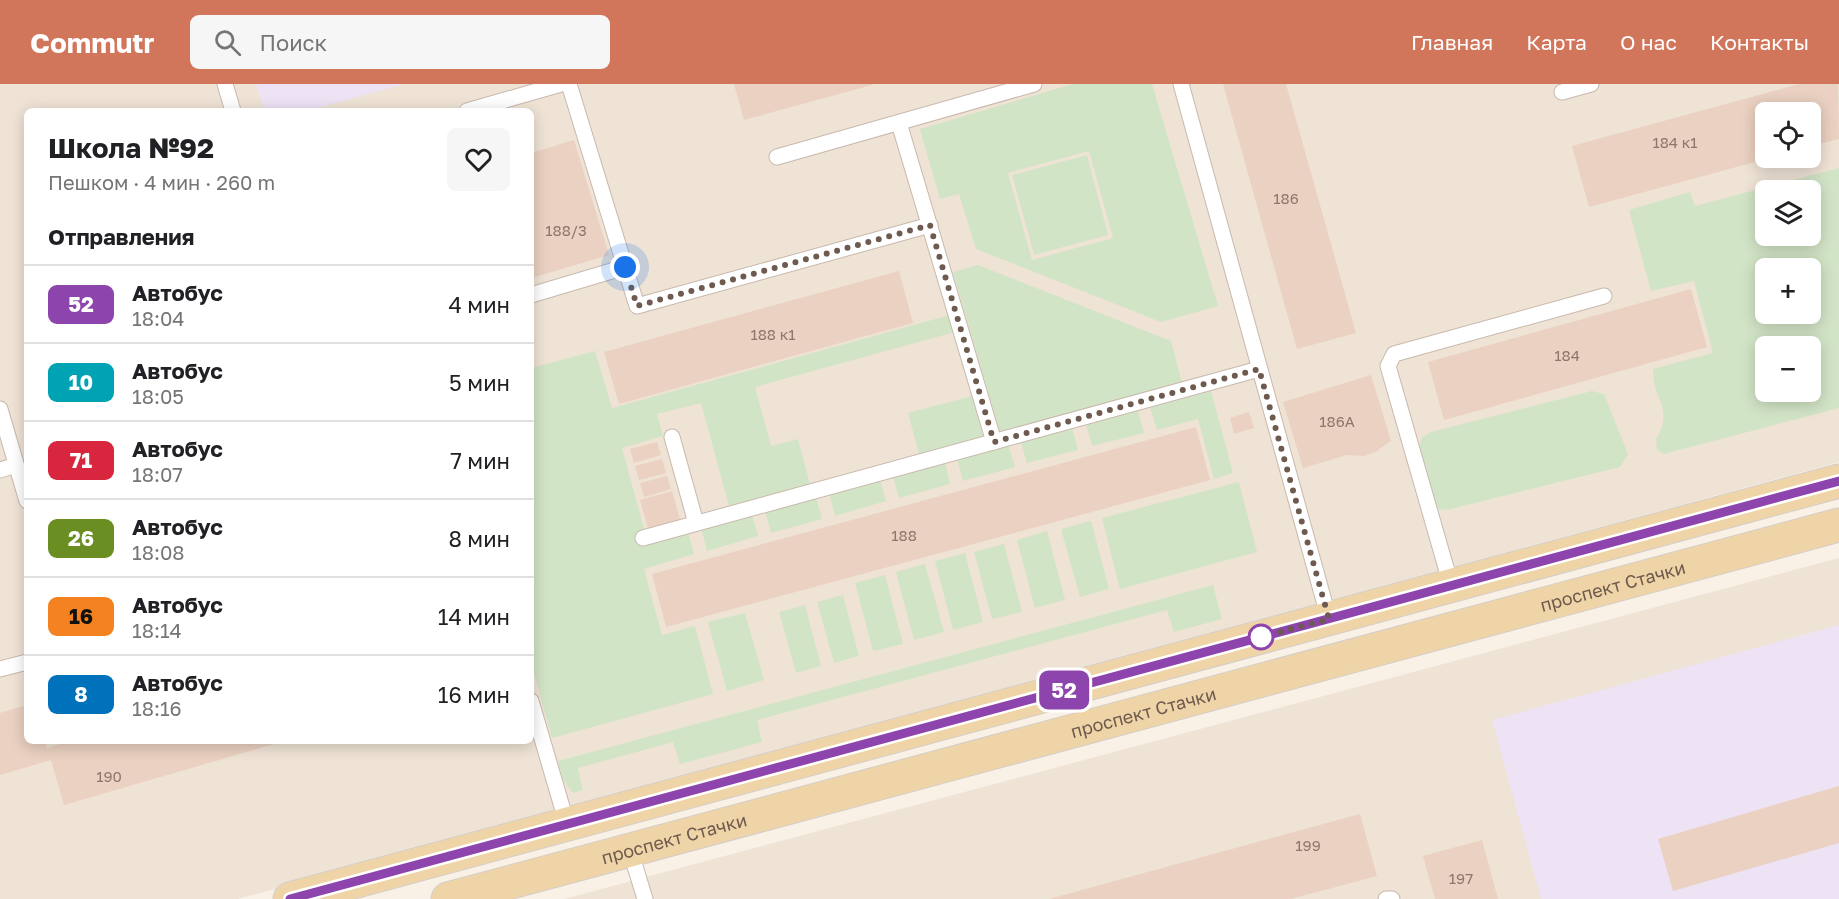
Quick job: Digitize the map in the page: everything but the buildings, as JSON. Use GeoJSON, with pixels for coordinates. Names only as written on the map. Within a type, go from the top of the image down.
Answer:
{"type":"FeatureCollection","features":[{"type":"Feature","properties":{"kind":"main road"},"geometry":{"type":"LineString","coordinates":[[290,899],[1839,481]]}},
{"type":"Feature","properties":{"kind":"main road","name":"проспект Стачки"},"geometry":{"type":"LineString","coordinates":[[448,899],[1839,525]]}},
{"type":"Feature","properties":{"kind":"main road"},"geometry":{"type":"LineString","coordinates":[[1502,572],[1512,613]]}},
{"type":"Feature","properties":{"kind":"lane"},"geometry":{"type":"LineString","coordinates":[[225,84],[231,108]]}},
{"type":"Feature","properties":{"kind":"lane"},"geometry":{"type":"LineString","coordinates":[[477,108],[561,84]]}},
{"type":"Feature","properties":{"kind":"lane"},"geometry":{"type":"LineString","coordinates":[[569,84],[637,306],[930,225]]}},
{"type":"Feature","properties":{"kind":"lane"},"geometry":{"type":"LineString","coordinates":[[777,157],[1034,84]]}},
{"type":"Feature","properties":{"kind":"lane"},"geometry":{"type":"LineString","coordinates":[[1181,84],[1329,619]]}},
{"type":"Feature","properties":{"kind":"lane"},"geometry":{"type":"LineString","coordinates":[[1562,92],[1591,84]]}},
{"type":"Feature","properties":{"kind":"lane"},"geometry":{"type":"LineString","coordinates":[[899,123],[994,442]]}},
{"type":"Feature","properties":{"kind":"lane"},"geometry":{"type":"LineString","coordinates":[[534,294],[625,267]]}},
{"type":"Feature","properties":{"kind":"lane"},"geometry":{"type":"LineString","coordinates":[[1451,585],[1388,366],[1394,354],[1604,296]]}},
{"type":"Feature","properties":{"kind":"lane"},"geometry":{"type":"LineString","coordinates":[[643,538],[1259,369]]}},
{"type":"Feature","properties":{"kind":"lane"},"geometry":{"type":"LineString","coordinates":[[0,409],[24,491]]}},
{"type":"Feature","properties":{"kind":"lane"},"geometry":{"type":"LineString","coordinates":[[672,436],[696,523]]}},
{"type":"Feature","properties":{"kind":"lane"},"geometry":{"type":"LineString","coordinates":[[0,470],[16,465]]}},
{"type":"Feature","properties":{"kind":"lane"},"geometry":{"type":"LineString","coordinates":[[0,669],[24,663]]}},
{"type":"Feature","properties":{"kind":"lane"},"geometry":{"type":"LineString","coordinates":[[534,711],[567,824]]}},
{"type":"Feature","properties":{"kind":"lane"},"geometry":{"type":"LineString","coordinates":[[630,850],[645,899]]}},
{"type":"Feature","properties":{"kind":"lane"},"geometry":{"type":"LineString","coordinates":[[1386,899],[1392,899]]}},
{"type":"Feature","properties":{"kind":"shaded area"},"geometry":{"type":"Polygon","coordinates":[[[0,84],[1839,84],[1839,462],[238,899],[0,899],[0,84]]]}},
{"type":"Feature","properties":{"kind":"shaded area"},"geometry":{"type":"Polygon","coordinates":[[[256,84],[404,84],[318,108],[263,108],[256,84]]]}},
{"type":"Feature","properties":{"kind":"shaded area"},"geometry":{"type":"Polygon","coordinates":[[[1839,558],[1839,899],[564,899],[1432,667],[1839,558]]]}},
{"type":"Feature","properties":{"kind":"shaded area"},"geometry":{"type":"Polygon","coordinates":[[[1839,625],[1839,899],[1541,899],[1492,720],[1839,625]]]}},
{"type":"Feature","properties":{"kind":"green space"},"geometry":{"type":"Polygon","coordinates":[[[1073,84],[1152,84],[1218,306],[1161,322],[976,249],[959,194],[940,199],[920,129],[1073,84]],[[1089,151],[1008,173],[1032,260],[1113,238],[1089,151]]]}},
{"type":"Feature","properties":{"kind":"green space"},"geometry":{"type":"Polygon","coordinates":[[[1087,155],[1108,235],[1034,255],[1012,175],[1087,155]]]}},
{"type":"Feature","properties":{"kind":"green space"},"geometry":{"type":"Polygon","coordinates":[[[1839,168],[1839,408],[1664,454],[1657,450],[1656,439],[1661,428],[1663,411],[1653,369],[1713,353],[1694,281],[1651,291],[1629,210],[1690,192],[1695,206],[1755,190],[1755,246],[1821,246],[1821,180],[1794,180],[1839,168]]]}},
{"type":"Feature","properties":{"kind":"green space"},"geometry":{"type":"Polygon","coordinates":[[[978,265],[1171,341],[1182,383],[1000,433],[953,272],[978,265]]]}},
{"type":"Feature","properties":{"kind":"green space"},"geometry":{"type":"Polygon","coordinates":[[[950,315],[955,332],[755,387],[771,446],[798,439],[810,484],[729,506],[701,403],[657,414],[663,436],[622,448],[648,543],[688,532],[694,554],[644,569],[662,635],[695,626],[713,694],[552,738],[534,673],[534,367],[595,351],[612,408],[950,315]]]}},
{"type":"Feature","properties":{"kind":"green space"},"geometry":{"type":"Polygon","coordinates":[[[1211,391],[1233,473],[1214,479],[1198,419],[1157,430],[1150,407],[1211,391]]]}},
{"type":"Feature","properties":{"kind":"green space"},"geometry":{"type":"Polygon","coordinates":[[[1592,391],[1604,394],[1628,454],[1620,467],[1447,510],[1439,509],[1434,503],[1419,449],[1422,437],[1431,432],[1592,391]]]}},
{"type":"Feature","properties":{"kind":"green space"},"geometry":{"type":"Polygon","coordinates":[[[972,396],[983,437],[919,454],[908,413],[972,396]]]}},
{"type":"Feature","properties":{"kind":"green space"},"geometry":{"type":"Polygon","coordinates":[[[1138,410],[1144,433],[1092,446],[1086,424],[1138,410]]]}},
{"type":"Feature","properties":{"kind":"green space"},"geometry":{"type":"Polygon","coordinates":[[[1072,428],[1078,450],[1027,463],[1021,442],[1072,428]]]}},
{"type":"Feature","properties":{"kind":"green space"},"geometry":{"type":"Polygon","coordinates":[[[1008,445],[1015,467],[963,481],[957,458],[1008,445]]]}},
{"type":"Feature","properties":{"kind":"green space"},"geometry":{"type":"Polygon","coordinates":[[[945,462],[950,484],[899,498],[893,476],[945,462]]]}},
{"type":"Feature","properties":{"kind":"green space"},"geometry":{"type":"Polygon","coordinates":[[[880,480],[886,501],[835,516],[829,493],[880,480]]]}},
{"type":"Feature","properties":{"kind":"green space"},"geometry":{"type":"Polygon","coordinates":[[[1239,482],[1257,552],[1120,589],[1102,518],[1239,482]]]}},
{"type":"Feature","properties":{"kind":"green space"},"geometry":{"type":"Polygon","coordinates":[[[816,497],[822,519],[771,533],[765,511],[816,497]]]}},
{"type":"Feature","properties":{"kind":"green space"},"geometry":{"type":"Polygon","coordinates":[[[752,515],[758,536],[707,551],[701,528],[752,515]]]}},
{"type":"Feature","properties":{"kind":"green space"},"geometry":{"type":"Polygon","coordinates":[[[1091,521],[1109,589],[1080,597],[1061,529],[1091,521]]]}},
{"type":"Feature","properties":{"kind":"green space"},"geometry":{"type":"Polygon","coordinates":[[[1047,531],[1065,600],[1035,608],[1017,540],[1047,531]]]}},
{"type":"Feature","properties":{"kind":"green space"},"geometry":{"type":"Polygon","coordinates":[[[1004,544],[1022,612],[992,619],[974,552],[1004,544]]]}},
{"type":"Feature","properties":{"kind":"green space"},"geometry":{"type":"Polygon","coordinates":[[[965,553],[983,622],[953,630],[935,561],[965,553]]]}},
{"type":"Feature","properties":{"kind":"green space"},"geometry":{"type":"Polygon","coordinates":[[[925,564],[944,632],[914,640],[896,572],[925,564]]]}},
{"type":"Feature","properties":{"kind":"green space"},"geometry":{"type":"Polygon","coordinates":[[[885,575],[903,644],[873,651],[855,583],[885,575]]]}},
{"type":"Feature","properties":{"kind":"green space"},"geometry":{"type":"Polygon","coordinates":[[[1213,585],[1222,619],[1174,632],[1167,610],[757,720],[762,742],[680,764],[673,742],[578,768],[583,790],[573,793],[563,780],[558,761],[1213,585]]]}},
{"type":"Feature","properties":{"kind":"green space"},"geometry":{"type":"Polygon","coordinates":[[[843,595],[859,656],[834,663],[817,602],[843,595]]]}},
{"type":"Feature","properties":{"kind":"green space"},"geometry":{"type":"Polygon","coordinates":[[[805,605],[821,666],[796,673],[779,612],[805,605]]]}},
{"type":"Feature","properties":{"kind":"green space"},"geometry":{"type":"Polygon","coordinates":[[[745,613],[764,680],[727,691],[708,622],[745,613]]]}},
{"type":"Feature","properties":{"kind":"bus line","name":"52"},"geometry":{"type":"LineString","coordinates":[[290,899],[1839,481]]}},
{"type":"Feature","properties":{"kind":"route"},"geometry":{"type":"LineString","coordinates":[[625,267],[637,306],[930,225],[994,442],[1259,369],[1329,619],[1261,637]]}}]}
